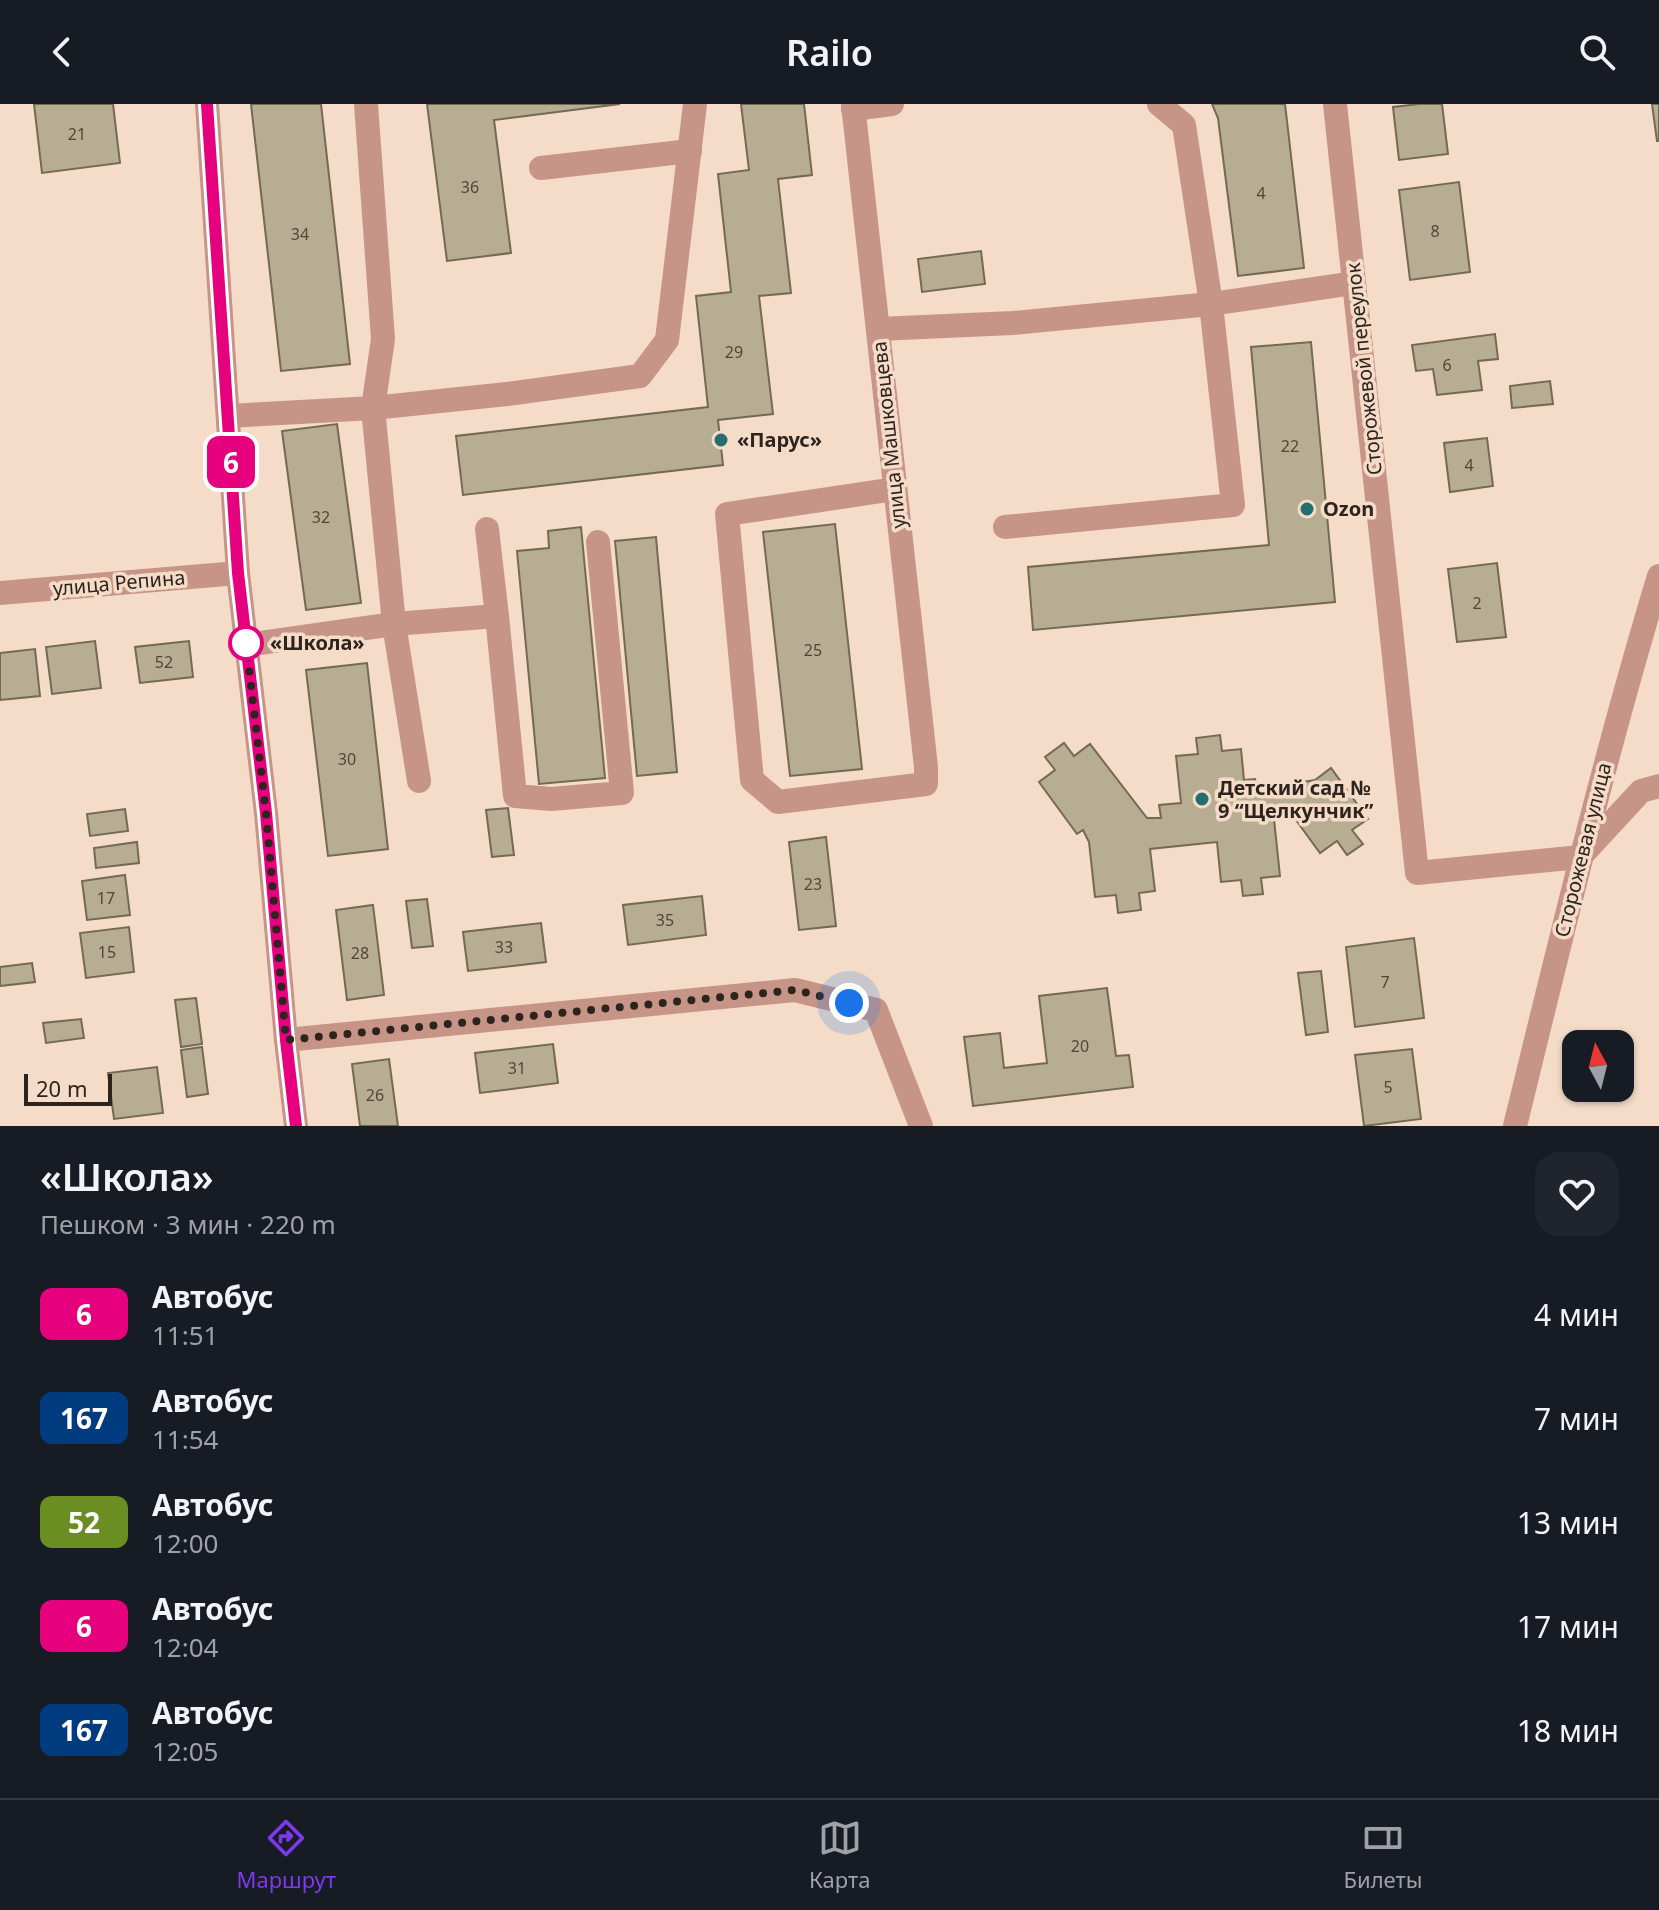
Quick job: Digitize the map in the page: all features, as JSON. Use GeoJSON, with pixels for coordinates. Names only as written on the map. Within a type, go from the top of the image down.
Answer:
{"type":"FeatureCollection","features":[{"type":"Feature","properties":{"kind":"street"},"geometry":{"type":"LineString","coordinates":[[207,104],[238,573],[266,813],[296,1126]]}},
{"type":"Feature","properties":{"kind":"street"},"geometry":{"type":"LineString","coordinates":[[366,104],[383,339],[373,408],[394,624],[419,781]]}},
{"type":"Feature","properties":{"kind":"street"},"geometry":{"type":"LineString","coordinates":[[228,416],[373,408],[640,376],[667,340],[695,104]]}},
{"type":"Feature","properties":{"kind":"street"},"geometry":{"type":"LineString","coordinates":[[853,106],[892,104]]}},
{"type":"Feature","properties":{"kind":"street"},"geometry":{"type":"LineString","coordinates":[[1005,527],[1233,505],[1211,304],[1184,125],[1159,104]]}},
{"type":"Feature","properties":{"kind":"street","name":"Сторожевой переулок"},"geometry":{"type":"LineString","coordinates":[[1335,104],[1417,873],[1580,857]]}},
{"type":"Feature","properties":{"kind":"street","name":"улица Машковцева"},"geometry":{"type":"LineString","coordinates":[[853,106],[926,767],[926,784],[778,802],[752,780],[727,514],[895,489]]}},
{"type":"Feature","properties":{"kind":"street"},"geometry":{"type":"LineString","coordinates":[[541,168],[690,151]]}},
{"type":"Feature","properties":{"kind":"street"},"geometry":{"type":"LineString","coordinates":[[878,329],[1013,323],[1211,304],[1354,283]]}},
{"type":"Feature","properties":{"kind":"street"},"geometry":{"type":"LineString","coordinates":[[487,529],[515,796],[551,799],[622,793],[598,542]]}},
{"type":"Feature","properties":{"kind":"street","name":"улица Репина"},"geometry":{"type":"LineString","coordinates":[[0,593],[238,573]]}},
{"type":"Feature","properties":{"kind":"street","name":"Сторожевая улица"},"geometry":{"type":"LineString","coordinates":[[1515,1126],[1580,857],[1659,576]]}},
{"type":"Feature","properties":{"kind":"street"},"geometry":{"type":"LineString","coordinates":[[246,645],[394,624],[497,616]]}},
{"type":"Feature","properties":{"kind":"street"},"geometry":{"type":"LineString","coordinates":[[1580,857],[1641,791],[1659,786]]}},
{"type":"Feature","properties":{"kind":"street"},"geometry":{"type":"LineString","coordinates":[[286,1040],[795,990],[876,1010],[921,1126]]}},
{"type":"Feature","properties":{"kind":"building"},"geometry":{"type":"Polygon","coordinates":[[[34,104],[113,104],[120,163],[42,173],[34,104]]]}},
{"type":"Feature","properties":{"kind":"building"},"geometry":{"type":"Polygon","coordinates":[[[251,104],[321,104],[350,364],[281,371],[251,104]]]}},
{"type":"Feature","properties":{"kind":"building"},"geometry":{"type":"Polygon","coordinates":[[[427,104],[620,104],[494,120],[511,253],[447,261],[427,104]]]}},
{"type":"Feature","properties":{"kind":"building"},"geometry":{"type":"Polygon","coordinates":[[[741,104],[804,104],[812,175],[778,179],[791,293],[759,296],[773,414],[718,420],[723,465],[463,495],[456,436],[708,407],[696,296],[731,292],[718,174],[749,170],[741,104]]]}},
{"type":"Feature","properties":{"kind":"building"},"geometry":{"type":"Polygon","coordinates":[[[1212,104],[1285,104],[1304,268],[1238,276],[1218,118],[1212,104]]]}},
{"type":"Feature","properties":{"kind":"building"},"geometry":{"type":"Polygon","coordinates":[[[1442,104],[1448,154],[1399,160],[1393,107],[1442,104]]]}},
{"type":"Feature","properties":{"kind":"building"},"geometry":{"type":"Polygon","coordinates":[[[1652,104],[1659,104],[1659,141],[1657,141],[1652,104]]]}},
{"type":"Feature","properties":{"kind":"building"},"geometry":{"type":"Polygon","coordinates":[[[1459,182],[1470,272],[1410,280],[1399,190],[1459,182]]]}},
{"type":"Feature","properties":{"kind":"building"},"geometry":{"type":"Polygon","coordinates":[[[981,251],[985,284],[922,292],[918,259],[981,251]]]}},
{"type":"Feature","properties":{"kind":"building"},"geometry":{"type":"Polygon","coordinates":[[[1495,334],[1498,359],[1478,361],[1482,390],[1437,395],[1433,369],[1416,371],[1412,345],[1495,334]]]}},
{"type":"Feature","properties":{"kind":"building"},"geometry":{"type":"Polygon","coordinates":[[[1311,342],[1335,602],[1033,630],[1028,567],[1269,545],[1251,347],[1311,342]]]}},
{"type":"Feature","properties":{"kind":"building"},"geometry":{"type":"Polygon","coordinates":[[[1550,381],[1553,404],[1512,408],[1510,386],[1550,381]]]}},
{"type":"Feature","properties":{"kind":"building"},"geometry":{"type":"Polygon","coordinates":[[[337,424],[361,603],[306,610],[282,431],[337,424]]]}},
{"type":"Feature","properties":{"kind":"building"},"geometry":{"type":"Polygon","coordinates":[[[1487,438],[1493,486],[1450,492],[1444,443],[1487,438]]]}},
{"type":"Feature","properties":{"kind":"building"},"geometry":{"type":"Polygon","coordinates":[[[835,524],[862,769],[790,776],[763,532],[835,524]]]}},
{"type":"Feature","properties":{"kind":"building"},"geometry":{"type":"Polygon","coordinates":[[[581,527],[605,778],[539,784],[517,551],[549,548],[548,531],[581,527]]]}},
{"type":"Feature","properties":{"kind":"building"},"geometry":{"type":"Polygon","coordinates":[[[656,537],[677,772],[637,776],[615,541],[656,537]]]}},
{"type":"Feature","properties":{"kind":"building"},"geometry":{"type":"Polygon","coordinates":[[[1497,563],[1506,637],[1457,642],[1448,569],[1497,563]]]}},
{"type":"Feature","properties":{"kind":"building"},"geometry":{"type":"Polygon","coordinates":[[[95,641],[101,688],[52,694],[46,647],[95,641]]]}},
{"type":"Feature","properties":{"kind":"building"},"geometry":{"type":"Polygon","coordinates":[[[189,641],[193,677],[140,683],[135,647],[189,641]]]}},
{"type":"Feature","properties":{"kind":"building"},"geometry":{"type":"Polygon","coordinates":[[[35,649],[40,696],[0,700],[0,653],[35,649]]]}},
{"type":"Feature","properties":{"kind":"building"},"geometry":{"type":"Polygon","coordinates":[[[367,663],[388,849],[328,856],[306,670],[367,663]]]}},
{"type":"Feature","properties":{"kind":"building"},"geometry":{"type":"Polygon","coordinates":[[[1220,735],[1222,751],[1241,749],[1244,780],[1255,779],[1257,789],[1315,780],[1331,768],[1368,819],[1352,830],[1363,844],[1347,855],[1337,841],[1320,853],[1293,816],[1274,819],[1280,876],[1261,878],[1263,894],[1243,896],[1241,880],[1221,882],[1217,842],[1150,849],[1155,891],[1139,893],[1141,910],[1118,913],[1116,895],[1095,897],[1089,842],[1083,830],[1077,834],[1039,782],[1055,770],[1045,757],[1064,743],[1074,756],[1090,744],[1147,818],[1161,818],[1159,805],[1181,803],[1176,756],[1198,754],[1196,738],[1220,735]]]}},
{"type":"Feature","properties":{"kind":"building"},"geometry":{"type":"Polygon","coordinates":[[[508,808],[514,855],[492,857],[486,810],[508,808]]]}},
{"type":"Feature","properties":{"kind":"building"},"geometry":{"type":"Polygon","coordinates":[[[125,809],[128,831],[90,836],[87,814],[125,809]]]}},
{"type":"Feature","properties":{"kind":"building"},"geometry":{"type":"Polygon","coordinates":[[[826,837],[836,926],[799,930],[789,842],[826,837]]]}},
{"type":"Feature","properties":{"kind":"building"},"geometry":{"type":"Polygon","coordinates":[[[137,842],[139,863],[96,868],[94,848],[137,842]]]}},
{"type":"Feature","properties":{"kind":"building"},"geometry":{"type":"Polygon","coordinates":[[[125,875],[130,915],[87,920],[82,881],[125,875]]]}},
{"type":"Feature","properties":{"kind":"building"},"geometry":{"type":"Polygon","coordinates":[[[702,896],[706,935],[628,945],[623,905],[702,896]]]}},
{"type":"Feature","properties":{"kind":"building"},"geometry":{"type":"Polygon","coordinates":[[[427,899],[433,946],[412,948],[406,901],[427,899]]]}},
{"type":"Feature","properties":{"kind":"building"},"geometry":{"type":"Polygon","coordinates":[[[373,905],[384,995],[347,1000],[336,910],[373,905]]]}},
{"type":"Feature","properties":{"kind":"building"},"geometry":{"type":"Polygon","coordinates":[[[541,923],[546,962],[468,971],[463,932],[541,923]]]}},
{"type":"Feature","properties":{"kind":"building"},"geometry":{"type":"Polygon","coordinates":[[[129,927],[134,972],[86,978],[80,933],[129,927]]]}},
{"type":"Feature","properties":{"kind":"building"},"geometry":{"type":"Polygon","coordinates":[[[1414,938],[1424,1018],[1355,1027],[1346,947],[1414,938]]]}},
{"type":"Feature","properties":{"kind":"building"},"geometry":{"type":"Polygon","coordinates":[[[32,963],[35,982],[0,986],[0,967],[32,963]]]}},
{"type":"Feature","properties":{"kind":"building"},"geometry":{"type":"Polygon","coordinates":[[[1321,971],[1328,1032],[1306,1035],[1298,973],[1321,971]]]}},
{"type":"Feature","properties":{"kind":"building"},"geometry":{"type":"Polygon","coordinates":[[[1107,988],[1116,1056],[1129,1055],[1133,1087],[973,1106],[964,1037],[1000,1033],[1004,1068],[1047,1063],[1039,996],[1107,988]]]}},
{"type":"Feature","properties":{"kind":"building"},"geometry":{"type":"Polygon","coordinates":[[[196,998],[202,1044],[181,1047],[175,1000],[196,998]]]}},
{"type":"Feature","properties":{"kind":"building"},"geometry":{"type":"Polygon","coordinates":[[[81,1019],[84,1038],[46,1043],[43,1023],[81,1019]]]}},
{"type":"Feature","properties":{"kind":"building"},"geometry":{"type":"Polygon","coordinates":[[[553,1044],[558,1083],[480,1093],[475,1053],[553,1044]]]}},
{"type":"Feature","properties":{"kind":"building"},"geometry":{"type":"Polygon","coordinates":[[[202,1047],[208,1094],[187,1097],[181,1050],[202,1047]]]}},
{"type":"Feature","properties":{"kind":"building"},"geometry":{"type":"Polygon","coordinates":[[[1412,1049],[1421,1119],[1364,1126],[1355,1055],[1412,1049]]]}},
{"type":"Feature","properties":{"kind":"building"},"geometry":{"type":"Polygon","coordinates":[[[389,1059],[398,1126],[360,1126],[352,1064],[389,1059]]]}},
{"type":"Feature","properties":{"kind":"building"},"geometry":{"type":"Polygon","coordinates":[[[157,1067],[163,1113],[114,1119],[108,1073],[157,1067]]]}},
{"type":"Feature","properties":{"kind":"bus line","name":"6"},"geometry":{"type":"LineString","coordinates":[[207,104],[238,573],[266,813],[296,1126]]}},
{"type":"Feature","properties":{"kind":"place","name":"«Парус»"},"geometry":{"type":"Point","coordinates":[721,440]}},
{"type":"Feature","properties":{"kind":"place","name":"Ozon"},"geometry":{"type":"Point","coordinates":[1307,509]}},
{"type":"Feature","properties":{"kind":"place","name":"«Школа»"},"geometry":{"type":"Point","coordinates":[246,643]}},
{"type":"Feature","properties":{"kind":"place","name":"Детский сад № 9 “Щелкунчик”"},"geometry":{"type":"Point","coordinates":[1202,799]}},
{"type":"Feature","properties":{"kind":"route"},"geometry":{"type":"LineString","coordinates":[[246,643],[266,813],[286,1040],[795,990],[849,1003]]}}]}
